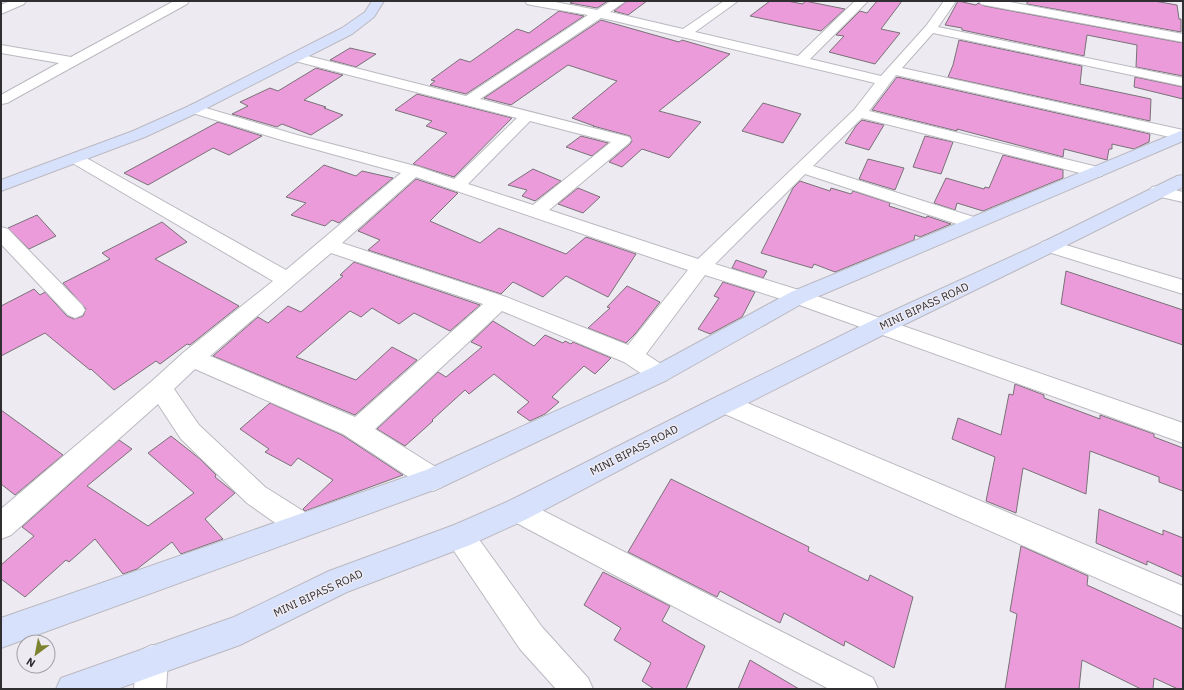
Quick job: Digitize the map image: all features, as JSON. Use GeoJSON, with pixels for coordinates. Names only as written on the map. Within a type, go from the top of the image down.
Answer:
{"type":"FeatureCollection","features":[{"type":"Feature","properties":{"kind":"street"},"geometry":{"type":"LineString","coordinates":[[1,10],[20,1]]}},
{"type":"Feature","properties":{"kind":"street"},"geometry":{"type":"LineString","coordinates":[[2,100],[183,1]]}},
{"type":"Feature","properties":{"kind":"street"},"geometry":{"type":"LineString","coordinates":[[1,186],[139,134],[194,109],[346,31],[370,14],[378,1]]}},
{"type":"Feature","properties":{"kind":"street"},"geometry":{"type":"LineString","coordinates":[[531,1],[598,14],[801,61],[888,76],[1183,135]]}},
{"type":"Feature","properties":{"kind":"street"},"geometry":{"type":"LineString","coordinates":[[468,101],[598,14],[620,1]]}},
{"type":"Feature","properties":{"kind":"street"},"geometry":{"type":"LineString","coordinates":[[684,34],[732,1]]}},
{"type":"Feature","properties":{"kind":"street"},"geometry":{"type":"LineString","coordinates":[[801,61],[862,1]]}},
{"type":"Feature","properties":{"kind":"street"},"geometry":{"type":"LineString","coordinates":[[632,356],[701,267],[859,113],[888,76],[930,29],[950,1]]}},
{"type":"Feature","properties":{"kind":"street"},"geometry":{"type":"LineString","coordinates":[[985,1],[1183,38]]}},
{"type":"Feature","properties":{"kind":"street"},"geometry":{"type":"LineString","coordinates":[[930,29],[1183,82]]}},
{"type":"Feature","properties":{"kind":"street"},"geometry":{"type":"LineString","coordinates":[[1,49],[71,61]]}},
{"type":"Feature","properties":{"kind":"street"},"geometry":{"type":"LineString","coordinates":[[296,57],[622,140],[535,212]]}},
{"type":"Feature","properties":{"kind":"street"},"geometry":{"type":"LineString","coordinates":[[194,109],[291,138],[413,171],[457,185],[701,267],[798,297],[1183,433]]}},
{"type":"Feature","properties":{"kind":"street"},"geometry":{"type":"LineString","coordinates":[[859,113],[1096,172]]}},
{"type":"Feature","properties":{"kind":"street"},"geometry":{"type":"LineString","coordinates":[[457,185],[527,116]]}},
{"type":"Feature","properties":{"kind":"street"},"geometry":{"type":"LineString","coordinates":[[1,633],[301,525],[434,479],[659,374],[798,297],[1183,135]]}},
{"type":"Feature","properties":{"kind":"street"},"geometry":{"type":"LineString","coordinates":[[75,158],[287,280]]}},
{"type":"Feature","properties":{"kind":"street"},"geometry":{"type":"LineString","coordinates":[[802,168],[973,223]]}},
{"type":"Feature","properties":{"kind":"street"},"geometry":{"type":"LineString","coordinates":[[1,526],[160,388],[192,358],[287,280],[413,171]]}},
{"type":"Feature","properties":{"kind":"street","name":"MINI BIPASS ROAD"},"geometry":{"type":"LineString","coordinates":[[72,689],[151,675],[339,581],[460,536],[518,510],[716,408],[881,326],[1183,180]]}},
{"type":"Feature","properties":{"kind":"street"},"geometry":{"type":"LineString","coordinates":[[1158,191],[1183,198]]}},
{"type":"Feature","properties":{"kind":"street"},"geometry":{"type":"LineString","coordinates":[[1,233],[75,310]]}},
{"type":"Feature","properties":{"kind":"street"},"geometry":{"type":"LineString","coordinates":[[328,245],[499,302],[632,356],[659,374]]}},
{"type":"Feature","properties":{"kind":"street"},"geometry":{"type":"LineString","coordinates":[[1049,246],[1183,287]]}},
{"type":"Feature","properties":{"kind":"street"},"geometry":{"type":"LineString","coordinates":[[357,430],[499,302]]}},
{"type":"Feature","properties":{"kind":"street"},"geometry":{"type":"LineString","coordinates":[[192,358],[352,427],[434,479]]}},
{"type":"Feature","properties":{"kind":"street"},"geometry":{"type":"LineString","coordinates":[[160,388],[195,438],[256,495],[301,525]]}},
{"type":"Feature","properties":{"kind":"street"},"geometry":{"type":"LineString","coordinates":[[726,404],[1183,601]]}},
{"type":"Feature","properties":{"kind":"street"},"geometry":{"type":"LineString","coordinates":[[518,510],[862,689]]}},
{"type":"Feature","properties":{"kind":"street"},"geometry":{"type":"LineString","coordinates":[[460,536],[531,638],[577,689]]}},
{"type":"Feature","properties":{"kind":"building"},"geometry":{"type":"Polygon","coordinates":[[[574,1],[608,1],[597,8],[570,3],[574,1]]]}},
{"type":"Feature","properties":{"kind":"building"},"geometry":{"type":"Polygon","coordinates":[[[627,1],[647,1],[628,15],[614,11],[627,1]]]}},
{"type":"Feature","properties":{"kind":"building"},"geometry":{"type":"Polygon","coordinates":[[[770,1],[787,1],[803,4],[805,1],[845,9],[821,31],[750,16],[770,1]]]}},
{"type":"Feature","properties":{"kind":"building"},"geometry":{"type":"Polygon","coordinates":[[[877,1],[902,1],[881,29],[900,33],[875,64],[829,52],[844,36],[836,35],[860,11],[867,13],[877,1]]]}},
{"type":"Feature","properties":{"kind":"building"},"geometry":{"type":"Polygon","coordinates":[[[958,1],[976,5],[978,3],[985,6],[1183,43],[1183,76],[1136,67],[1137,45],[1087,35],[1084,56],[945,25],[958,1]]]}},
{"type":"Feature","properties":{"kind":"building"},"geometry":{"type":"Polygon","coordinates":[[[1027,1],[1154,1],[1177,5],[1179,19],[1181,19],[1181,32],[1027,4],[1027,1]]]}},
{"type":"Feature","properties":{"kind":"building"},"geometry":{"type":"Polygon","coordinates":[[[559,11],[584,16],[466,94],[430,85],[435,81],[431,80],[460,59],[470,62],[517,29],[529,33],[559,11]]]}},
{"type":"Feature","properties":{"kind":"building"},"geometry":{"type":"Polygon","coordinates":[[[601,20],[679,42],[682,40],[730,54],[659,111],[701,122],[669,158],[642,149],[622,167],[609,162],[630,144],[632,141],[630,136],[593,126],[572,118],[617,81],[568,65],[511,105],[484,98],[601,20]]]}},
{"type":"Feature","properties":{"kind":"building"},"geometry":{"type":"Polygon","coordinates":[[[959,40],[1082,66],[1080,84],[1151,99],[1150,121],[948,77],[953,65],[959,40]]]}},
{"type":"Feature","properties":{"kind":"building"},"geometry":{"type":"Polygon","coordinates":[[[350,48],[376,54],[356,67],[330,60],[350,48]]]}},
{"type":"Feature","properties":{"kind":"building"},"geometry":{"type":"Polygon","coordinates":[[[316,68],[343,75],[304,100],[326,107],[324,108],[343,115],[311,135],[282,124],[277,127],[232,114],[248,106],[240,102],[270,88],[278,91],[316,68]]]}},
{"type":"Feature","properties":{"kind":"building"},"geometry":{"type":"Polygon","coordinates":[[[897,77],[1150,134],[1149,142],[1134,149],[1112,144],[1112,149],[1109,149],[1107,160],[1064,149],[1063,157],[957,129],[957,131],[872,110],[897,77]]]}},
{"type":"Feature","properties":{"kind":"building"},"geometry":{"type":"Polygon","coordinates":[[[1135,77],[1183,87],[1183,99],[1134,87],[1135,77]]]}},
{"type":"Feature","properties":{"kind":"building"},"geometry":{"type":"Polygon","coordinates":[[[417,94],[512,118],[454,177],[413,164],[447,133],[426,126],[432,121],[395,110],[417,94]]]}},
{"type":"Feature","properties":{"kind":"building"},"geometry":{"type":"Polygon","coordinates":[[[763,103],[801,114],[783,143],[742,131],[763,103]]]}},
{"type":"Feature","properties":{"kind":"building"},"geometry":{"type":"Polygon","coordinates":[[[862,120],[884,125],[869,150],[845,143],[856,126],[862,120]]]}},
{"type":"Feature","properties":{"kind":"building"},"geometry":{"type":"Polygon","coordinates":[[[218,122],[262,136],[229,155],[213,148],[148,185],[124,173],[218,122]]]}},
{"type":"Feature","properties":{"kind":"building"},"geometry":{"type":"Polygon","coordinates":[[[581,136],[608,143],[592,156],[566,147],[581,136]]]}},
{"type":"Feature","properties":{"kind":"building"},"geometry":{"type":"Polygon","coordinates":[[[925,136],[953,142],[941,174],[913,167],[925,136]]]}},
{"type":"Feature","properties":{"kind":"building"},"geometry":{"type":"Polygon","coordinates":[[[1003,155],[1063,170],[1063,178],[983,211],[957,203],[955,210],[934,203],[946,178],[984,189],[985,187],[989,188],[1003,155]]]}},
{"type":"Feature","properties":{"kind":"building"},"geometry":{"type":"Polygon","coordinates":[[[868,159],[904,168],[895,190],[859,179],[868,159]]]}},
{"type":"Feature","properties":{"kind":"building"},"geometry":{"type":"Polygon","coordinates":[[[324,165],[356,176],[362,171],[393,178],[339,223],[332,220],[325,226],[291,215],[306,203],[286,197],[324,165]]]}},
{"type":"Feature","properties":{"kind":"building"},"geometry":{"type":"Polygon","coordinates":[[[533,169],[561,181],[535,201],[522,196],[527,190],[508,185],[533,169]]]}},
{"type":"Feature","properties":{"kind":"building"},"geometry":{"type":"Polygon","coordinates":[[[416,179],[458,193],[430,221],[480,243],[499,228],[566,254],[586,237],[636,254],[608,297],[566,276],[543,297],[513,282],[501,294],[368,250],[380,240],[358,231],[416,179]]]}},
{"type":"Feature","properties":{"kind":"building"},"geometry":{"type":"Polygon","coordinates":[[[800,181],[830,191],[831,188],[851,194],[853,191],[890,203],[889,206],[926,218],[927,216],[951,224],[920,237],[915,235],[914,240],[835,272],[814,264],[812,268],[761,253],[793,188],[800,181]]]}},
{"type":"Feature","properties":{"kind":"building"},"geometry":{"type":"Polygon","coordinates":[[[578,188],[600,197],[583,213],[558,204],[578,188]]]}},
{"type":"Feature","properties":{"kind":"building"},"geometry":{"type":"Polygon","coordinates":[[[37,215],[56,236],[29,249],[8,228],[37,215]]]}},
{"type":"Feature","properties":{"kind":"building"},"geometry":{"type":"Polygon","coordinates":[[[162,222],[187,242],[155,259],[239,306],[190,345],[187,344],[160,364],[156,361],[114,390],[91,369],[90,370],[45,333],[1,356],[1,306],[34,289],[40,295],[45,292],[67,316],[74,319],[83,316],[86,309],[63,283],[110,259],[102,253],[162,222]]]}},
{"type":"Feature","properties":{"kind":"building"},"geometry":{"type":"Polygon","coordinates":[[[736,260],[767,271],[763,278],[732,268],[736,260]]]}},
{"type":"Feature","properties":{"kind":"building"},"geometry":{"type":"Polygon","coordinates":[[[354,262],[480,305],[450,331],[414,313],[399,324],[372,308],[361,317],[350,311],[296,357],[356,380],[392,347],[417,360],[355,415],[213,356],[258,317],[268,323],[288,306],[301,312],[343,276],[340,275],[354,262]]]}},
{"type":"Feature","properties":{"kind":"building"},"geometry":{"type":"Polygon","coordinates":[[[1066,271],[1183,310],[1183,345],[1061,304],[1066,271]]]}},
{"type":"Feature","properties":{"kind":"building"},"geometry":{"type":"Polygon","coordinates":[[[723,282],[755,292],[742,317],[710,334],[698,329],[719,298],[714,296],[723,282]]]}},
{"type":"Feature","properties":{"kind":"building"},"geometry":{"type":"Polygon","coordinates":[[[627,286],[660,302],[635,334],[626,343],[588,328],[610,308],[607,307],[627,286]]]}},
{"type":"Feature","properties":{"kind":"building"},"geometry":{"type":"Polygon","coordinates":[[[493,321],[534,346],[545,335],[563,343],[565,341],[571,344],[573,342],[611,358],[595,374],[584,366],[552,397],[559,402],[545,414],[530,421],[517,412],[529,402],[494,374],[469,394],[465,390],[405,446],[377,429],[438,372],[446,377],[482,347],[471,342],[493,321]]]}},
{"type":"Feature","properties":{"kind":"building"},"geometry":{"type":"Polygon","coordinates":[[[1015,384],[1044,395],[1044,398],[1100,419],[1100,415],[1154,434],[1154,437],[1183,448],[1183,491],[1159,482],[1159,477],[1090,451],[1086,494],[1023,468],[1016,513],[986,501],[995,457],[952,439],[958,418],[1001,435],[1009,394],[1013,395],[1015,384]]]}},
{"type":"Feature","properties":{"kind":"building"},"geometry":{"type":"Polygon","coordinates":[[[270,403],[342,435],[403,475],[305,511],[303,509],[333,480],[298,458],[291,466],[265,452],[269,449],[240,429],[270,403]]]}},
{"type":"Feature","properties":{"kind":"building"},"geometry":{"type":"Polygon","coordinates":[[[1,410],[63,455],[15,495],[1,484],[1,410]]]}},
{"type":"Feature","properties":{"kind":"building"},"geometry":{"type":"Polygon","coordinates":[[[171,436],[200,459],[216,475],[215,477],[235,493],[205,519],[223,539],[181,554],[172,542],[137,569],[123,574],[95,539],[69,562],[66,560],[25,597],[1,579],[1,565],[34,536],[22,527],[119,440],[132,449],[87,486],[148,526],[194,493],[148,453],[171,436]]]}},
{"type":"Feature","properties":{"kind":"building"},"geometry":{"type":"Polygon","coordinates":[[[671,479],[809,547],[808,551],[868,581],[870,575],[913,597],[894,668],[845,641],[844,646],[784,613],[780,623],[720,591],[717,597],[628,552],[671,479]]]}},
{"type":"Feature","properties":{"kind":"building"},"geometry":{"type":"Polygon","coordinates":[[[1099,509],[1163,535],[1163,530],[1183,538],[1183,577],[1147,561],[1147,565],[1096,543],[1099,509]]]}},
{"type":"Feature","properties":{"kind":"building"},"geometry":{"type":"Polygon","coordinates":[[[1021,546],[1088,576],[1087,585],[1183,629],[1183,689],[1178,689],[1154,678],[1153,689],[1141,689],[1082,660],[1079,689],[1005,689],[1017,614],[1010,611],[1021,546]]]}},
{"type":"Feature","properties":{"kind":"building"},"geometry":{"type":"Polygon","coordinates":[[[603,572],[670,606],[662,621],[705,646],[686,689],[654,689],[642,681],[651,663],[614,640],[621,628],[584,605],[603,572]]]}},
{"type":"Feature","properties":{"kind":"building"},"geometry":{"type":"Polygon","coordinates":[[[750,660],[799,689],[738,689],[750,660]]]}}]}
